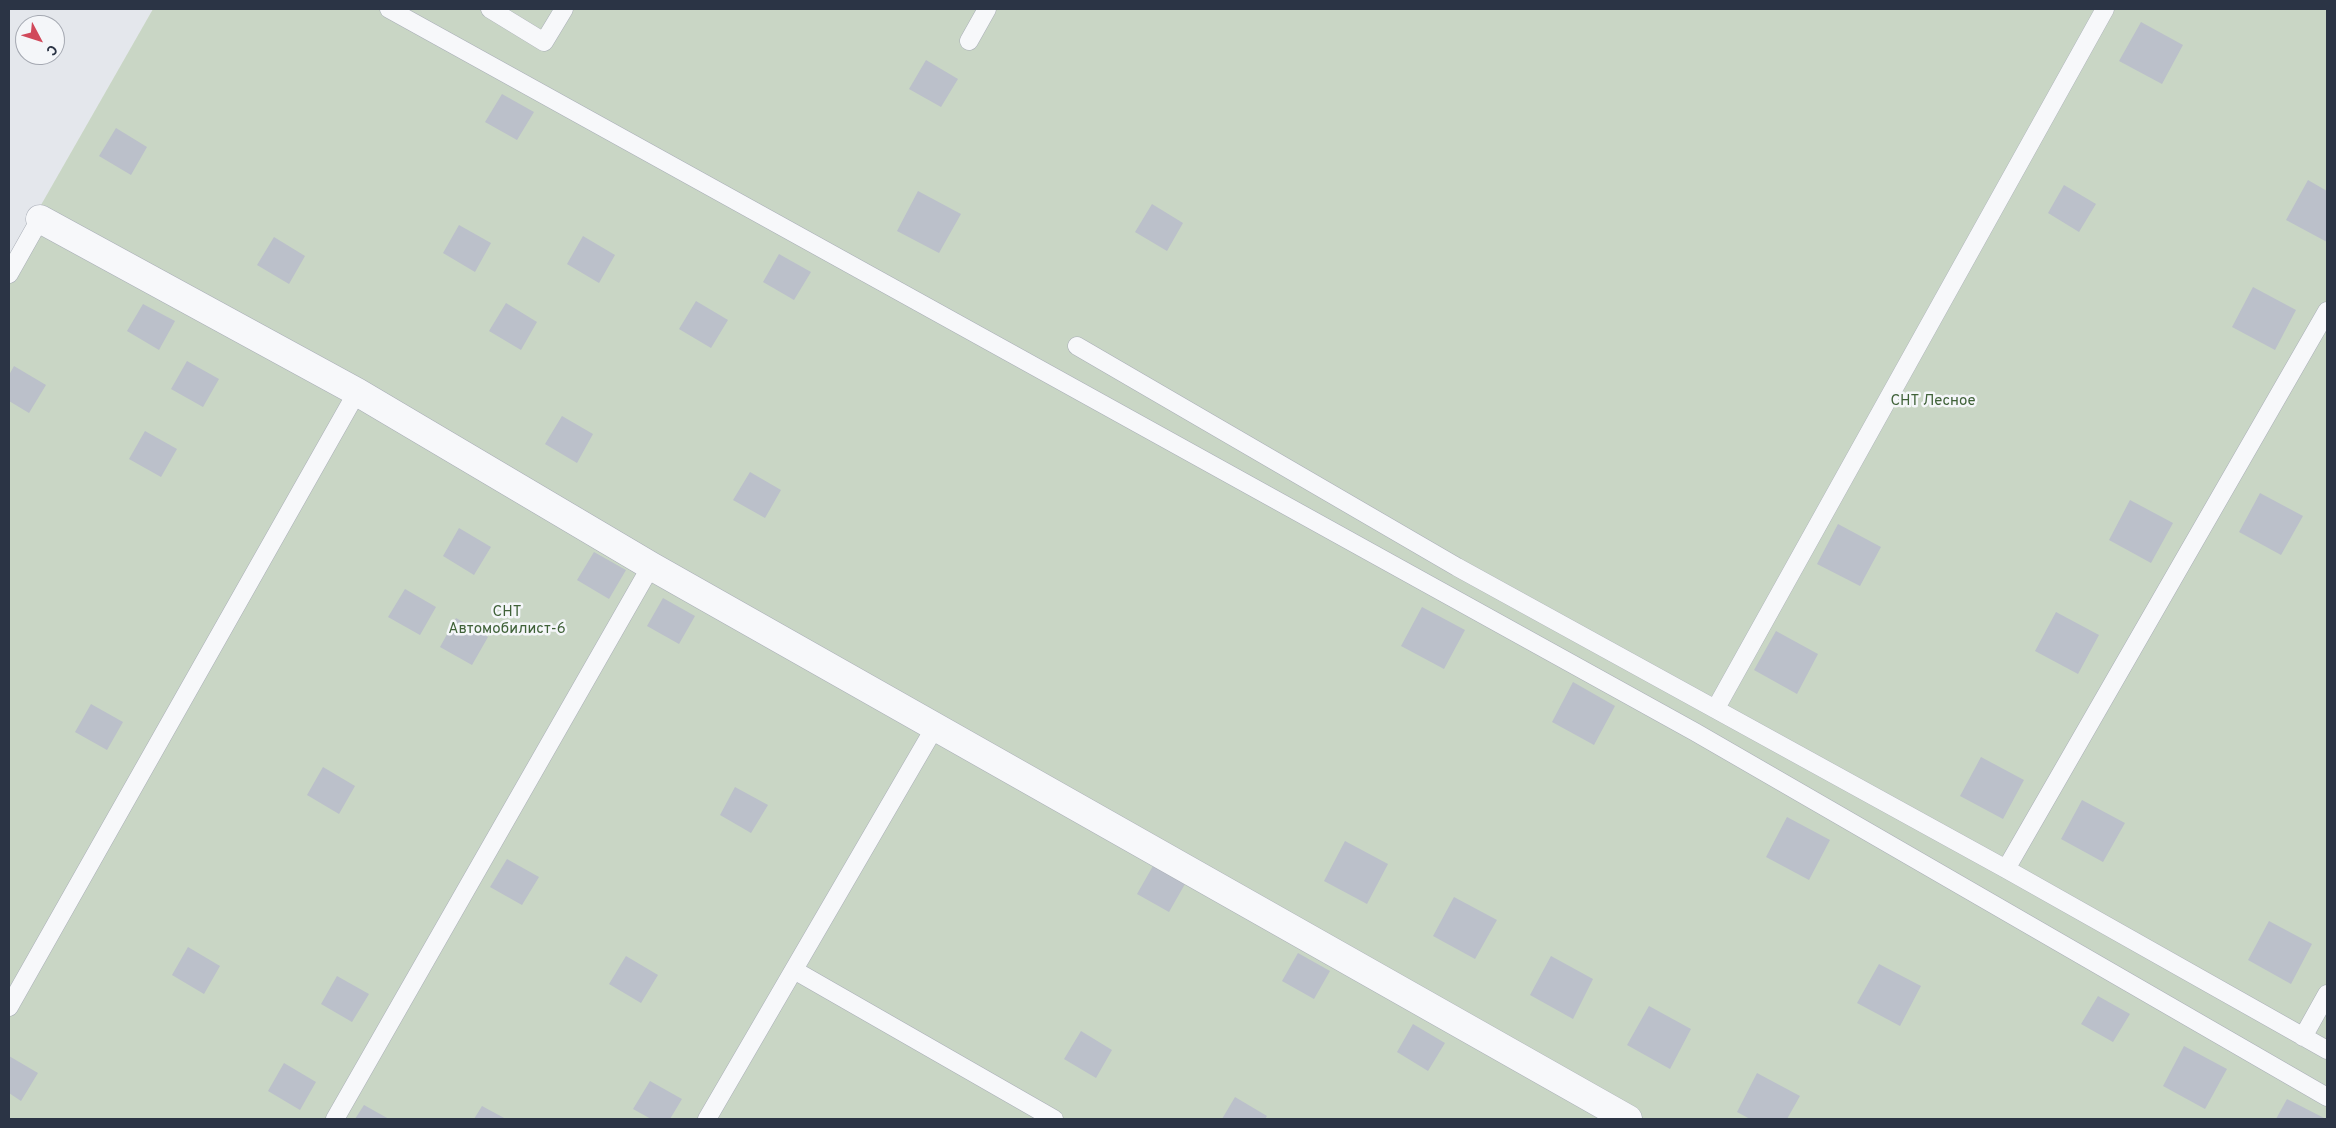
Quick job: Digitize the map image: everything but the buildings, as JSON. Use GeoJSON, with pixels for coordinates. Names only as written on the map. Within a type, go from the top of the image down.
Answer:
{"type":"FeatureCollection","features":[{"type":"Feature","properties":{"kind":"street"},"geometry":{"type":"LineString","coordinates":[[40,219],[357,392],[651,566],[1628,1119]]}},
{"type":"Feature","properties":{"kind":"lane"},"geometry":{"type":"LineString","coordinates":[[389,9],[1695,732],[2327,1097]]}},
{"type":"Feature","properties":{"kind":"lane"},"geometry":{"type":"LineString","coordinates":[[490,9],[544,42],[564,9]]}},
{"type":"Feature","properties":{"kind":"lane"},"geometry":{"type":"LineString","coordinates":[[969,41],[987,9]]}},
{"type":"Feature","properties":{"kind":"lane"},"geometry":{"type":"LineString","coordinates":[[1716,708],[2105,9]]}},
{"type":"Feature","properties":{"kind":"lane"},"geometry":{"type":"LineString","coordinates":[[9,274],[40,219]]}},
{"type":"Feature","properties":{"kind":"lane"},"geometry":{"type":"LineString","coordinates":[[2006,868],[2327,311]]}},
{"type":"Feature","properties":{"kind":"lane"},"geometry":{"type":"LineString","coordinates":[[1077,346],[1457,567],[2006,868],[2327,1050]]}},
{"type":"Feature","properties":{"kind":"lane"},"geometry":{"type":"LineString","coordinates":[[9,1007],[357,392]]}},
{"type":"Feature","properties":{"kind":"lane"},"geometry":{"type":"LineString","coordinates":[[335,1119],[651,566]]}},
{"type":"Feature","properties":{"kind":"lane"},"geometry":{"type":"LineString","coordinates":[[707,1119],[935,727]]}},
{"type":"Feature","properties":{"kind":"lane"},"geometry":{"type":"LineString","coordinates":[[794,970],[1054,1119]]}},
{"type":"Feature","properties":{"kind":"lane"},"geometry":{"type":"LineString","coordinates":[[2303,1037],[2327,994]]}},
{"type":"Feature","properties":{"kind":"green space","name":"СНТ Автомобилист-6"},"geometry":{"type":"Polygon","coordinates":[[[153,9],[2327,9],[2327,1119],[9,1119],[9,261],[153,9]]]}},
{"type":"Feature","properties":{"kind":"park label","name":"СНТ Лесное"},"geometry":{"type":"Point","coordinates":[1933,402]}}]}
